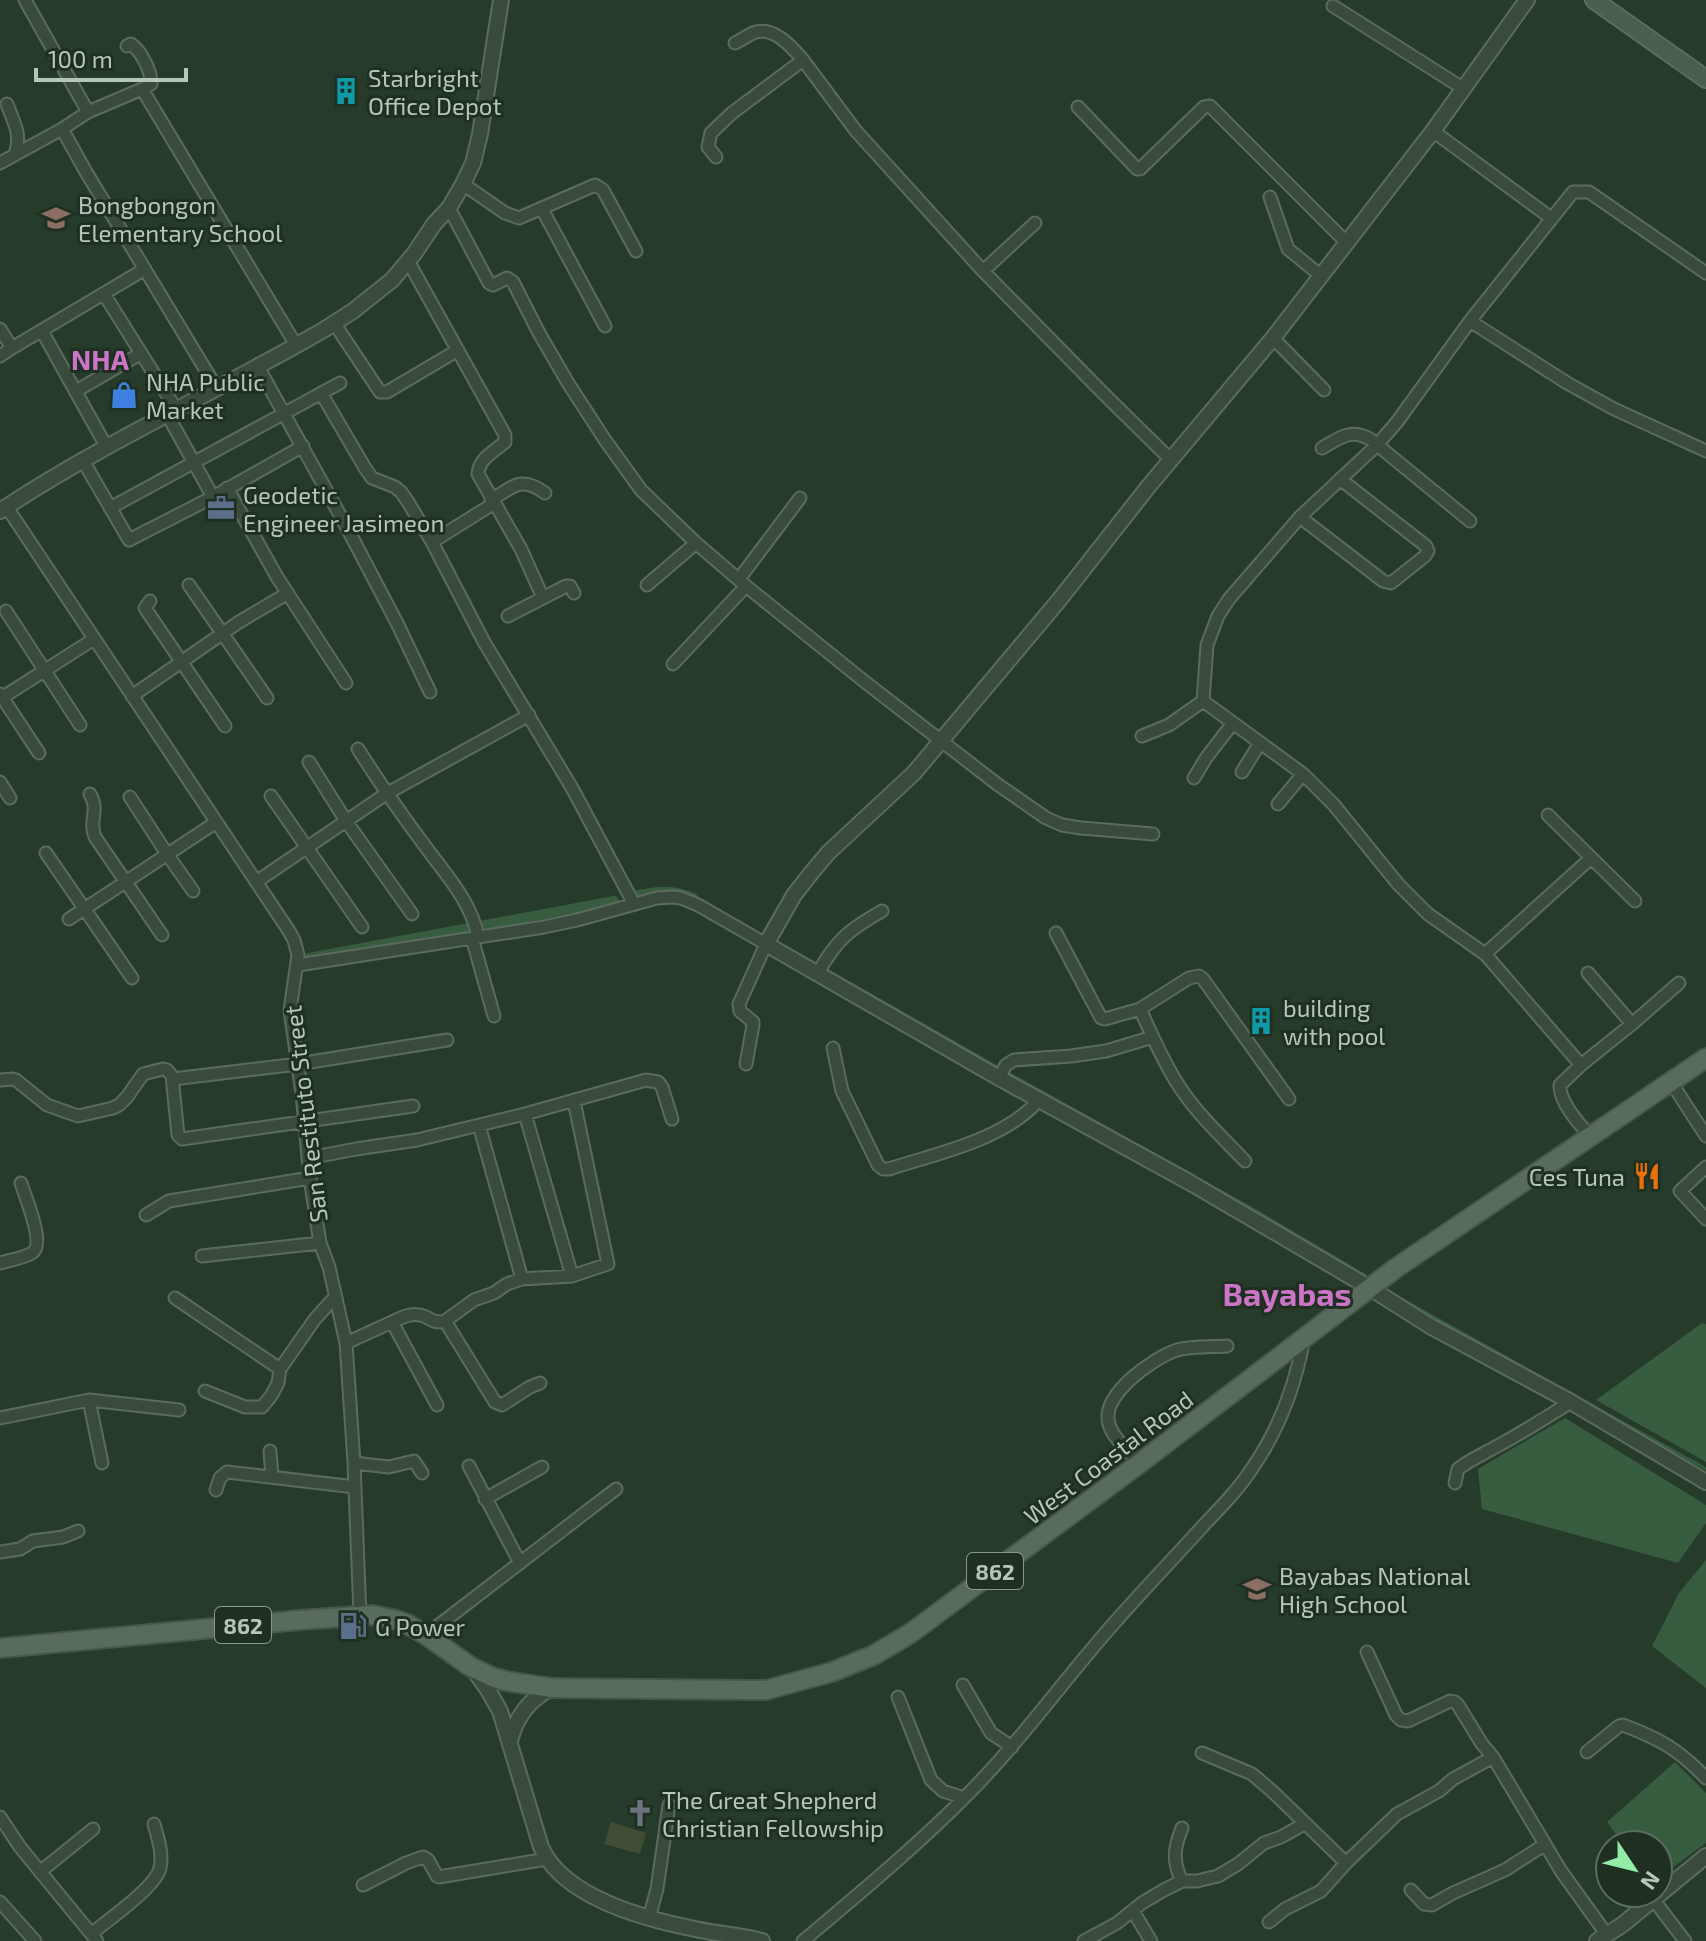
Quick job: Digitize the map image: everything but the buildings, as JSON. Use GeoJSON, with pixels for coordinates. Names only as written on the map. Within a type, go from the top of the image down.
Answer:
{"type":"FeatureCollection","features":[{"type":"Feature","properties":{"kind":"main road"},"geometry":{"type":"LineString","coordinates":[[1594,0],[1706,79]]}},
{"type":"Feature","properties":{"kind":"main road","name":"West Coastal Road"},"geometry":{"type":"LineString","coordinates":[[471,1667],[494,1678],[552,1688],[766,1690],[832,1672],[874,1655],[911,1633],[1370,1288],[1491,1202],[1706,1058]]}},
{"type":"Feature","properties":{"kind":"main road","name":"862"},"geometry":{"type":"LineString","coordinates":[[0,1648],[372,1615],[396,1620],[426,1635],[471,1667]]}},
{"type":"Feature","properties":{"kind":"street"},"geometry":{"type":"LineString","coordinates":[[25,0],[88,112]]}},
{"type":"Feature","properties":{"kind":"street"},"geometry":{"type":"LineString","coordinates":[[3,509],[82,459],[334,323],[382,289],[449,208],[473,163],[485,113],[501,0]]}},
{"type":"Feature","properties":{"kind":"street"},"geometry":{"type":"LineString","coordinates":[[746,1064],[753,1022],[740,1011],[739,1004],[766,944],[794,895],[829,852],[906,782],[1060,599],[1273,338],[1433,131],[1527,0]]}},
{"type":"Feature","properties":{"kind":"street"},"geometry":{"type":"LineString","coordinates":[[1333,6],[1464,89]]}},
{"type":"Feature","properties":{"kind":"street"},"geometry":{"type":"LineString","coordinates":[[735,43],[755,32],[767,31],[782,40],[803,60],[856,131],[983,271],[1171,460]]}},
{"type":"Feature","properties":{"kind":"street"},"geometry":{"type":"LineString","coordinates":[[0,163],[88,112],[151,84],[152,78],[136,48],[131,44],[127,46]]}},
{"type":"Feature","properties":{"kind":"street"},"geometry":{"type":"LineString","coordinates":[[716,157],[708,147],[711,133],[732,113],[803,60]]}},
{"type":"Feature","properties":{"kind":"street"},"geometry":{"type":"LineString","coordinates":[[142,89],[296,345]]}},
{"type":"Feature","properties":{"kind":"street"},"geometry":{"type":"LineString","coordinates":[[7,104],[19,137],[15,154]]}},
{"type":"Feature","properties":{"kind":"street"},"geometry":{"type":"LineString","coordinates":[[1078,107],[1134,167],[1140,169],[1204,107],[1210,106],[1346,242]]}},
{"type":"Feature","properties":{"kind":"street"},"geometry":{"type":"LineString","coordinates":[[62,129],[216,387]]}},
{"type":"Feature","properties":{"kind":"street"},"geometry":{"type":"LineString","coordinates":[[1433,131],[1551,218]]}},
{"type":"Feature","properties":{"kind":"street"},"geometry":{"type":"LineString","coordinates":[[463,184],[514,217],[523,217],[598,186],[636,251]]}},
{"type":"Feature","properties":{"kind":"street"},"geometry":{"type":"LineString","coordinates":[[1203,701],[1207,645],[1218,616],[1229,599],[1300,517],[1377,445],[1397,422],[1470,321],[1573,192],[1589,192],[1706,273]]}},
{"type":"Feature","properties":{"kind":"street"},"geometry":{"type":"LineString","coordinates":[[1270,197],[1288,249],[1320,275]]}},
{"type":"Feature","properties":{"kind":"street"},"geometry":{"type":"LineString","coordinates":[[449,208],[489,283],[493,285],[507,278],[513,282],[554,358],[605,440],[648,497],[696,543],[865,682],[997,784],[1051,821],[1081,828],[1153,834]]}},
{"type":"Feature","properties":{"kind":"street"},"geometry":{"type":"LineString","coordinates":[[542,209],[605,326]]}},
{"type":"Feature","properties":{"kind":"street"},"geometry":{"type":"LineString","coordinates":[[983,271],[1035,223]]}},
{"type":"Feature","properties":{"kind":"street"},"geometry":{"type":"LineString","coordinates":[[408,261],[506,440],[485,458],[478,474],[521,549],[543,598]]}},
{"type":"Feature","properties":{"kind":"street"},"geometry":{"type":"LineString","coordinates":[[0,356],[145,269]]}},
{"type":"Feature","properties":{"kind":"street"},"geometry":{"type":"LineString","coordinates":[[104,294],[172,411],[193,461],[213,497]]}},
{"type":"Feature","properties":{"kind":"street"},"geometry":{"type":"LineString","coordinates":[[1470,321],[1614,409],[1706,451]]}},
{"type":"Feature","properties":{"kind":"street"},"geometry":{"type":"LineString","coordinates":[[334,323],[380,392],[387,392],[458,350]]}},
{"type":"Feature","properties":{"kind":"street"},"geometry":{"type":"LineString","coordinates":[[0,329],[12,348]]}},
{"type":"Feature","properties":{"kind":"street"},"geometry":{"type":"LineString","coordinates":[[42,331],[106,446]]}},
{"type":"Feature","properties":{"kind":"street"},"geometry":{"type":"LineString","coordinates":[[1273,338],[1324,390]]}},
{"type":"Feature","properties":{"kind":"street"},"geometry":{"type":"LineString","coordinates":[[76,391],[140,354]]}},
{"type":"Feature","properties":{"kind":"street"},"geometry":{"type":"LineString","coordinates":[[257,365],[397,623],[430,692]]}},
{"type":"Feature","properties":{"kind":"street"},"geometry":{"type":"LineString","coordinates":[[110,508],[340,383]]}},
{"type":"Feature","properties":{"kind":"street"},"geometry":{"type":"LineString","coordinates":[[321,393],[372,478],[401,492],[432,542],[484,642],[572,788],[634,904]]}},
{"type":"Feature","properties":{"kind":"street"},"geometry":{"type":"LineString","coordinates":[[1322,448],[1348,434],[1360,434],[1470,521]]}},
{"type":"Feature","properties":{"kind":"street"},"geometry":{"type":"LineString","coordinates":[[82,459],[129,540],[303,446]]}},
{"type":"Feature","properties":{"kind":"street"},"geometry":{"type":"LineString","coordinates":[[1300,517],[1383,581],[1391,583],[1425,556],[1428,551],[1426,546],[1340,479]]}},
{"type":"Feature","properties":{"kind":"street"},"geometry":{"type":"LineString","coordinates":[[432,542],[513,487],[530,483],[545,493]]}},
{"type":"Feature","properties":{"kind":"street"},"geometry":{"type":"LineString","coordinates":[[227,488],[288,593],[346,683]]}},
{"type":"Feature","properties":{"kind":"street"},"geometry":{"type":"LineString","coordinates":[[673,664],[742,583],[800,498]]}},
{"type":"Feature","properties":{"kind":"street","name":"San Restituto Street"},"geometry":{"type":"LineString","coordinates":[[3,509],[94,639],[294,940],[298,965],[290,1010],[310,1178],[320,1243],[329,1267],[346,1343],[360,1615]]}},
{"type":"Feature","properties":{"kind":"street"},"geometry":{"type":"LineString","coordinates":[[647,585],[696,543]]}},
{"type":"Feature","properties":{"kind":"street"},"geometry":{"type":"LineString","coordinates":[[189,585],[267,698]]}},
{"type":"Feature","properties":{"kind":"street"},"geometry":{"type":"LineString","coordinates":[[508,616],[566,586],[570,586],[574,593]]}},
{"type":"Feature","properties":{"kind":"street"},"geometry":{"type":"LineString","coordinates":[[132,696],[256,611],[288,593]]}},
{"type":"Feature","properties":{"kind":"street"},"geometry":{"type":"LineString","coordinates":[[150,601],[145,608],[225,726]]}},
{"type":"Feature","properties":{"kind":"street"},"geometry":{"type":"LineString","coordinates":[[6,611],[80,725]]}},
{"type":"Feature","properties":{"kind":"street"},"geometry":{"type":"LineString","coordinates":[[39,753],[1,697],[94,639]]}},
{"type":"Feature","properties":{"kind":"street"},"geometry":{"type":"LineString","coordinates":[[1203,701],[1303,774],[1334,805],[1398,884],[1428,914],[1485,954],[1581,1065]]}},
{"type":"Feature","properties":{"kind":"street"},"geometry":{"type":"LineString","coordinates":[[1142,736],[1169,725],[1203,701]]}},
{"type":"Feature","properties":{"kind":"street"},"geometry":{"type":"LineString","coordinates":[[256,882],[386,794],[529,715]]}},
{"type":"Feature","properties":{"kind":"street"},"geometry":{"type":"LineString","coordinates":[[1194,778],[1233,723]]}},
{"type":"Feature","properties":{"kind":"street"},"geometry":{"type":"LineString","coordinates":[[1242,772],[1260,743]]}},
{"type":"Feature","properties":{"kind":"street"},"geometry":{"type":"LineString","coordinates":[[358,749],[386,794],[455,886],[472,915],[494,1016]]}},
{"type":"Feature","properties":{"kind":"street"},"geometry":{"type":"LineString","coordinates":[[309,762],[346,821],[412,914]]}},
{"type":"Feature","properties":{"kind":"street"},"geometry":{"type":"LineString","coordinates":[[1278,804],[1303,774]]}},
{"type":"Feature","properties":{"kind":"street"},"geometry":{"type":"LineString","coordinates":[[0,782],[10,798]]}},
{"type":"Feature","properties":{"kind":"street"},"geometry":{"type":"LineString","coordinates":[[90,794],[95,806],[92,830],[162,935]]}},
{"type":"Feature","properties":{"kind":"street"},"geometry":{"type":"LineString","coordinates":[[271,796],[362,927]]}},
{"type":"Feature","properties":{"kind":"street"},"geometry":{"type":"LineString","coordinates":[[130,797],[193,891]]}},
{"type":"Feature","properties":{"kind":"street"},"geometry":{"type":"LineString","coordinates":[[1548,815],[1635,901]]}},
{"type":"Feature","properties":{"kind":"street"},"geometry":{"type":"LineString","coordinates":[[69,919],[215,823]]}},
{"type":"Feature","properties":{"kind":"street"},"geometry":{"type":"LineString","coordinates":[[46,853],[132,978]]}},
{"type":"Feature","properties":{"kind":"street"},"geometry":{"type":"LineString","coordinates":[[1485,954],[1591,858]]}},
{"type":"Feature","properties":{"kind":"street"},"geometry":{"type":"LineString","coordinates":[[298,965],[476,933],[577,920],[657,898],[681,898],[766,944],[821,968],[1002,1072],[1039,1100],[1189,1182],[1430,1326],[1571,1402],[1706,1482]]}},
{"type":"Feature","properties":{"kind":"street"},"geometry":{"type":"LineString","coordinates":[[821,968],[849,931],[882,911]]}},
{"type":"Feature","properties":{"kind":"street"},"geometry":{"type":"LineString","coordinates":[[1056,933],[1101,1018],[1140,1009],[1189,978],[1199,976],[1289,1099]]}},
{"type":"Feature","properties":{"kind":"street"},"geometry":{"type":"LineString","coordinates":[[1588,973],[1632,1024]]}},
{"type":"Feature","properties":{"kind":"street"},"geometry":{"type":"LineString","coordinates":[[1591,1136],[1579,1125],[1559,1089],[1563,1081],[1679,983]]}},
{"type":"Feature","properties":{"kind":"street"},"geometry":{"type":"LineString","coordinates":[[1140,1009],[1180,1088],[1245,1161]]}},
{"type":"Feature","properties":{"kind":"street"},"geometry":{"type":"LineString","coordinates":[[1002,1072],[1014,1060],[1106,1051],[1153,1037]]}},
{"type":"Feature","properties":{"kind":"street"},"geometry":{"type":"LineString","coordinates":[[173,1079],[298,1064],[447,1040]]}},
{"type":"Feature","properties":{"kind":"street"},"geometry":{"type":"LineString","coordinates":[[833,1048],[842,1091],[878,1165],[883,1169],[971,1142],[1006,1127],[1039,1100]]}},
{"type":"Feature","properties":{"kind":"street"},"geometry":{"type":"LineString","coordinates":[[0,1080],[16,1080],[47,1105],[78,1116],[119,1105],[140,1076],[163,1069],[171,1073],[173,1079],[178,1135],[182,1139],[413,1106]]}},
{"type":"Feature","properties":{"kind":"street"},"geometry":{"type":"LineString","coordinates":[[309,1158],[417,1140],[646,1080],[658,1082],[662,1087],[672,1119]]}},
{"type":"Feature","properties":{"kind":"street"},"geometry":{"type":"LineString","coordinates":[[1671,1082],[1706,1136]]}},
{"type":"Feature","properties":{"kind":"street"},"geometry":{"type":"LineString","coordinates":[[346,1343],[406,1315],[416,1314],[436,1323],[445,1321],[474,1300],[522,1279],[572,1276],[609,1263],[574,1101]]}},
{"type":"Feature","properties":{"kind":"street"},"geometry":{"type":"LineString","coordinates":[[525,1114],[572,1276]]}},
{"type":"Feature","properties":{"kind":"street"},"geometry":{"type":"LineString","coordinates":[[479,1125],[522,1279]]}},
{"type":"Feature","properties":{"kind":"street"},"geometry":{"type":"LineString","coordinates":[[1706,1167],[1680,1191],[1706,1219]]}},
{"type":"Feature","properties":{"kind":"street"},"geometry":{"type":"LineString","coordinates":[[146,1215],[169,1201],[310,1178]]}},
{"type":"Feature","properties":{"kind":"street"},"geometry":{"type":"LineString","coordinates":[[0,1263],[32,1253],[38,1246],[38,1235],[21,1183]]}},
{"type":"Feature","properties":{"kind":"street"},"geometry":{"type":"LineString","coordinates":[[202,1256],[320,1243]]}},
{"type":"Feature","properties":{"kind":"street"},"geometry":{"type":"LineString","coordinates":[[205,1391],[245,1407],[262,1407],[278,1383],[280,1369],[315,1319],[335,1297]]}},
{"type":"Feature","properties":{"kind":"street"},"geometry":{"type":"LineString","coordinates":[[175,1298],[280,1369]]}},
{"type":"Feature","properties":{"kind":"street"},"geometry":{"type":"LineString","coordinates":[[445,1321],[498,1405],[540,1383]]}},
{"type":"Feature","properties":{"kind":"street"},"geometry":{"type":"LineString","coordinates":[[392,1322],[437,1405]]}},
{"type":"Feature","properties":{"kind":"street"},"geometry":{"type":"LineString","coordinates":[[803,1941],[885,1872],[964,1798],[1012,1747],[1084,1656],[1227,1500],[1269,1442],[1300,1361],[1304,1338]]}},
{"type":"Feature","properties":{"kind":"street"},"geometry":{"type":"LineString","coordinates":[[1140,1463],[1110,1429],[1107,1415],[1121,1388],[1167,1354],[1181,1349],[1227,1346]]}},
{"type":"Feature","properties":{"kind":"street"},"geometry":{"type":"LineString","coordinates":[[89,1400],[102,1463]]}},
{"type":"Feature","properties":{"kind":"street"},"geometry":{"type":"LineString","coordinates":[[0,1418],[89,1400],[179,1410]]}},
{"type":"Feature","properties":{"kind":"street"},"geometry":{"type":"LineString","coordinates":[[1455,1483],[1458,1469],[1468,1461],[1571,1402]]}},
{"type":"Feature","properties":{"kind":"street"},"geometry":{"type":"LineString","coordinates":[[270,1451],[272,1477]]}},
{"type":"Feature","properties":{"kind":"street"},"geometry":{"type":"LineString","coordinates":[[354,1463],[389,1467],[414,1461],[422,1473]]}},
{"type":"Feature","properties":{"kind":"street"},"geometry":{"type":"LineString","coordinates":[[469,1466],[520,1563]]}},
{"type":"Feature","properties":{"kind":"street"},"geometry":{"type":"LineString","coordinates":[[485,1499],[542,1467]]}},
{"type":"Feature","properties":{"kind":"street"},"geometry":{"type":"LineString","coordinates":[[216,1490],[220,1478],[227,1472],[355,1487]]}},
{"type":"Feature","properties":{"kind":"street"},"geometry":{"type":"LineString","coordinates":[[426,1635],[616,1489]]}},
{"type":"Feature","properties":{"kind":"street"},"geometry":{"type":"LineString","coordinates":[[0,1552],[78,1531]]}},
{"type":"Feature","properties":{"kind":"street"},"geometry":{"type":"LineString","coordinates":[[1367,1652],[1401,1720],[1408,1721],[1450,1701],[1455,1702],[1493,1757],[1561,1871],[1611,1937],[1642,1909]]}},
{"type":"Feature","properties":{"kind":"street"},"geometry":{"type":"LineString","coordinates":[[471,1667],[500,1711],[547,1859],[569,1882],[605,1902],[649,1918],[762,1941]]}},
{"type":"Feature","properties":{"kind":"street"},"geometry":{"type":"LineString","coordinates":[[963,1685],[991,1733],[1012,1747]]}},
{"type":"Feature","properties":{"kind":"street"},"geometry":{"type":"LineString","coordinates":[[510,1741],[514,1725],[523,1711],[534,1698],[552,1688]]}},
{"type":"Feature","properties":{"kind":"street"},"geometry":{"type":"LineString","coordinates":[[898,1697],[931,1780],[943,1791],[964,1798]]}},
{"type":"Feature","properties":{"kind":"street"},"geometry":{"type":"LineString","coordinates":[[1587,1752],[1623,1725],[1672,1747],[1706,1778]]}},
{"type":"Feature","properties":{"kind":"street"},"geometry":{"type":"LineString","coordinates":[[1202,1753],[1252,1774],[1346,1863]]}},
{"type":"Feature","properties":{"kind":"street"},"geometry":{"type":"LineString","coordinates":[[1269,1922],[1285,1909],[1321,1891],[1397,1814],[1493,1757]]}},
{"type":"Feature","properties":{"kind":"street"},"geometry":{"type":"LineString","coordinates":[[649,1918],[657,1889],[669,1805]]}},
{"type":"Feature","properties":{"kind":"street"},"geometry":{"type":"LineString","coordinates":[[0,1817],[94,1938],[157,1876],[161,1851],[154,1824]]}},
{"type":"Feature","properties":{"kind":"street"},"geometry":{"type":"LineString","coordinates":[[1084,1941],[1182,1881],[1218,1876],[1264,1843],[1304,1824]]}},
{"type":"Feature","properties":{"kind":"street"},"geometry":{"type":"LineString","coordinates":[[1182,1828],[1174,1857],[1182,1881]]}},
{"type":"Feature","properties":{"kind":"street"},"geometry":{"type":"LineString","coordinates":[[40,1872],[93,1829]]}},
{"type":"Feature","properties":{"kind":"street"},"geometry":{"type":"LineString","coordinates":[[1411,1890],[1424,1904],[1432,1905],[1505,1870],[1544,1845]]}},
{"type":"Feature","properties":{"kind":"street"},"geometry":{"type":"LineString","coordinates":[[1674,1882],[1706,1856]]}},
{"type":"Feature","properties":{"kind":"street"},"geometry":{"type":"LineString","coordinates":[[363,1885],[423,1857],[439,1877],[547,1859]]}},
{"type":"Feature","properties":{"kind":"street"},"geometry":{"type":"LineString","coordinates":[[0,1902],[35,1941]]}},
{"type":"Feature","properties":{"kind":"street"},"geometry":{"type":"LineString","coordinates":[[1660,1909],[1683,1940]]}},
{"type":"Feature","properties":{"kind":"street"},"geometry":{"type":"LineString","coordinates":[[1133,1911],[1151,1941]]}},
{"type":"Feature","properties":{"kind":"shaded area"},"geometry":{"type":"Polygon","coordinates":[[[1702,1323],[1706,1324],[1706,1462],[1596,1400],[1702,1323]]]}},
{"type":"Feature","properties":{"kind":"shaded area"},"geometry":{"type":"Polygon","coordinates":[[[1565,1418],[1706,1505],[1706,1523],[1678,1563],[1482,1509],[1478,1469],[1565,1418]]]}},
{"type":"Feature","properties":{"kind":"shaded area"},"geometry":{"type":"Polygon","coordinates":[[[1706,1560],[1706,1688],[1652,1646],[1679,1593],[1706,1560]]]}},
{"type":"Feature","properties":{"kind":"shaded area"},"geometry":{"type":"Polygon","coordinates":[[[1675,1762],[1706,1793],[1706,1843],[1674,1866],[1674,1829],[1612,1829],[1607,1822],[1675,1762]]]}},
{"type":"Feature","properties":{"kind":"shaded area"},"geometry":{"type":"Polygon","coordinates":[[[611,1822],[646,1833],[640,1854],[604,1844],[611,1822]]]}},
{"type":"Feature","properties":{"kind":"waterway"},"geometry":{"type":"LineString","coordinates":[[632,896],[670,892],[693,898]]}},
{"type":"Feature","properties":{"kind":"waterway"},"geometry":{"type":"LineString","coordinates":[[309,958],[614,901]]}},
{"type":"Feature","properties":{"kind":"waterway"},"geometry":{"type":"LineString","coordinates":[[776,942],[818,966]]}},
{"type":"Feature","properties":{"kind":"waterway"},"geometry":{"type":"LineString","coordinates":[[825,969],[999,1068]]}},
{"type":"Feature","properties":{"kind":"waterway"},"geometry":{"type":"LineString","coordinates":[[1006,1072],[1258,1212],[1364,1275]]}},
{"type":"Feature","properties":{"kind":"waterway"},"geometry":{"type":"LineString","coordinates":[[1389,1292],[1706,1469]]}},
{"type":"Feature","properties":{"kind":"place","name":"Starbright Office Depot"},"geometry":{"type":"Point","coordinates":[346,91]}},
{"type":"Feature","properties":{"kind":"place","name":"Bongbongon Elementary School"},"geometry":{"type":"Point","coordinates":[56,218]}},
{"type":"Feature","properties":{"kind":"place","name":"NHA Public Market"},"geometry":{"type":"Point","coordinates":[124,395]}},
{"type":"Feature","properties":{"kind":"place","name":"Geodetic Engineer Jasimeon"},"geometry":{"type":"Point","coordinates":[221,508]}},
{"type":"Feature","properties":{"kind":"place","name":"building with pool"},"geometry":{"type":"Point","coordinates":[1261,1021]}},
{"type":"Feature","properties":{"kind":"place","name":"Ces Tuna"},"geometry":{"type":"Point","coordinates":[1647,1176]}},
{"type":"Feature","properties":{"kind":"place","name":"Bayabas National High School"},"geometry":{"type":"Point","coordinates":[1257,1589]}},
{"type":"Feature","properties":{"kind":"place","name":"G Power"},"geometry":{"type":"Point","coordinates":[353,1626]}},
{"type":"Feature","properties":{"kind":"place","name":"The Great Shepherd Christian Fellowship"},"geometry":{"type":"Point","coordinates":[640,1813]}},
{"type":"Feature","properties":{"kind":"district","name":"NHA"},"geometry":{"type":"Point","coordinates":[100,359]}},
{"type":"Feature","properties":{"kind":"district","name":"Bayabas"},"geometry":{"type":"Point","coordinates":[1287,1293]}}]}
